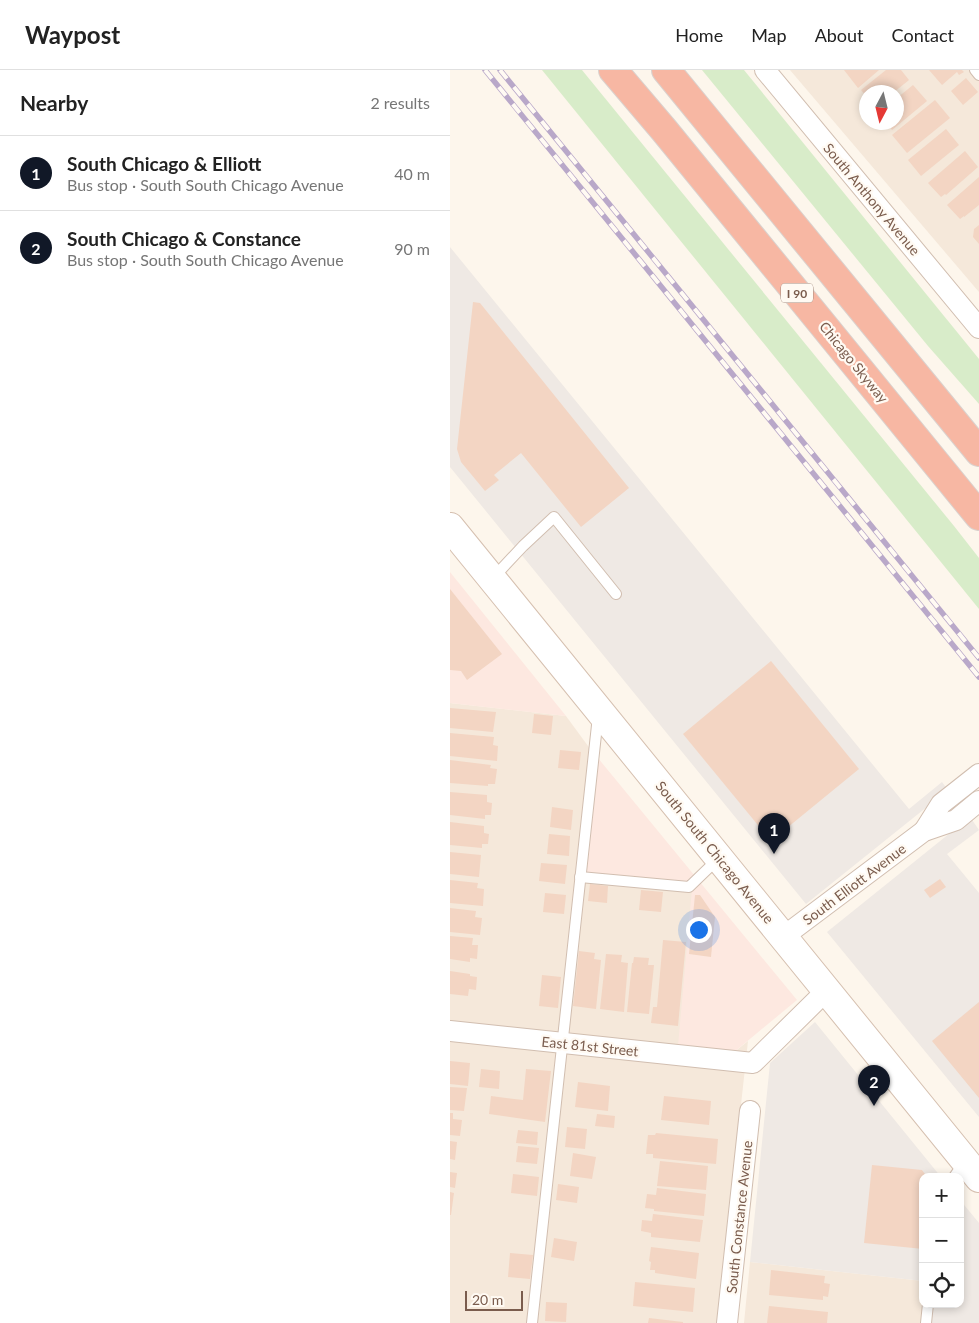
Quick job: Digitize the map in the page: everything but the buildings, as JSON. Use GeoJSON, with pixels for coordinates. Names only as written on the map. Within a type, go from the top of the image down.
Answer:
{"type":"FeatureCollection","features":[{"type":"Feature","properties":{"kind":"highway","name":"Chicago Skyway"},"geometry":{"type":"LineString","coordinates":[[613,70],[979,516]]}},
{"type":"Feature","properties":{"kind":"highway"},"geometry":{"type":"LineString","coordinates":[[666,70],[979,452]]}},
{"type":"Feature","properties":{"kind":"main road","name":"South South Chicago Avenue"},"geometry":{"type":"LineString","coordinates":[[450,526],[599,707],[827,990],[966,1172]]}},
{"type":"Feature","properties":{"kind":"street","name":"South Anthony Avenue"},"geometry":{"type":"LineString","coordinates":[[765,70],[979,328]]}},
{"type":"Feature","properties":{"kind":"street","name":"South Elliott Avenue"},"geometry":{"type":"LineString","coordinates":[[924,831],[941,804],[979,774]]}},
{"type":"Feature","properties":{"kind":"street","name":"South Elliott Avenue"},"geometry":{"type":"LineString","coordinates":[[783,937],[924,831],[956,820],[979,801]]}},
{"type":"Feature","properties":{"kind":"street","name":"East 81st Street"},"geometry":{"type":"LineString","coordinates":[[450,1031],[753,1063],[827,990]]}},
{"type":"Feature","properties":{"kind":"street","name":"South Constance Avenue"},"geometry":{"type":"LineString","coordinates":[[727,1323],[750,1111]]}},
{"type":"Feature","properties":{"kind":"lane"},"geometry":{"type":"LineString","coordinates":[[974,70],[979,76]]}},
{"type":"Feature","properties":{"kind":"lane"},"geometry":{"type":"LineString","coordinates":[[493,578],[554,517],[616,594]]}},
{"type":"Feature","properties":{"kind":"lane"},"geometry":{"type":"LineString","coordinates":[[532,1323],[599,707]]}},
{"type":"Feature","properties":{"kind":"lane"},"geometry":{"type":"LineString","coordinates":[[580,877],[688,887],[719,858]]}},
{"type":"Feature","properties":{"kind":"lane"},"geometry":{"type":"LineString","coordinates":[[926,1323],[928,1308]]}},
{"type":"Feature","properties":{"kind":"shaded area"},"geometry":{"type":"Polygon","coordinates":[[[790,70],[979,70],[979,292],[790,70]]]}},
{"type":"Feature","properties":{"kind":"shaded area"},"geometry":{"type":"Polygon","coordinates":[[[450,247],[909,809],[942,782],[948,790],[806,904],[450,467],[450,247]]]}},
{"type":"Feature","properties":{"kind":"shaded area"},"geometry":{"type":"Polygon","coordinates":[[[450,572],[566,716],[450,703],[450,572]]]}},
{"type":"Feature","properties":{"kind":"shaded area"},"geometry":{"type":"Polygon","coordinates":[[[450,703],[566,716],[693,889],[733,1053],[748,1041],[717,1323],[450,1323],[450,703]]]}},
{"type":"Feature","properties":{"kind":"shaded area"},"geometry":{"type":"Polygon","coordinates":[[[593,752],[797,1000],[733,1053],[678,1046],[692,889],[580,877],[593,752]]]}},
{"type":"Feature","properties":{"kind":"shaded area"},"geometry":{"type":"Polygon","coordinates":[[[970,817],[979,830],[947,854],[979,893],[979,1117],[827,932],[970,817]]]}},
{"type":"Feature","properties":{"kind":"shaded area"},"geometry":{"type":"Polygon","coordinates":[[[815,1022],[938,1173],[919,1173],[919,1281],[750,1262],[770,1063],[815,1022]]]}},
{"type":"Feature","properties":{"kind":"shaded area"},"geometry":{"type":"Polygon","coordinates":[[[964,1205],[979,1223],[979,1323],[926,1323],[928,1308],[964,1308],[964,1205]]]}},
{"type":"Feature","properties":{"kind":"shaded area"},"geometry":{"type":"Polygon","coordinates":[[[750,1262],[919,1281],[919,1308],[928,1308],[926,1323],[744,1323],[750,1262]]]}},
{"type":"Feature","properties":{"kind":"green space"},"geometry":{"type":"Polygon","coordinates":[[[542,70],[582,70],[954,526],[979,558],[979,609],[542,70]]]}},
{"type":"Feature","properties":{"kind":"green space"},"geometry":{"type":"Polygon","coordinates":[[[702,70],[744,70],[979,359],[979,404],[928,346],[702,70]]]}},
{"type":"Feature","properties":{"kind":"railway"},"geometry":{"type":"LineString","coordinates":[[485,70],[979,677]]}},
{"type":"Feature","properties":{"kind":"railway"},"geometry":{"type":"LineString","coordinates":[[500,70],[979,658]]}},
{"type":"Feature","properties":{"kind":"place","name":"South Chicago & Elliott"},"geometry":{"type":"Point","coordinates":[774,854]}},
{"type":"Feature","properties":{"kind":"place","name":"South Chicago & Constance"},"geometry":{"type":"Point","coordinates":[874,1106]}}]}
